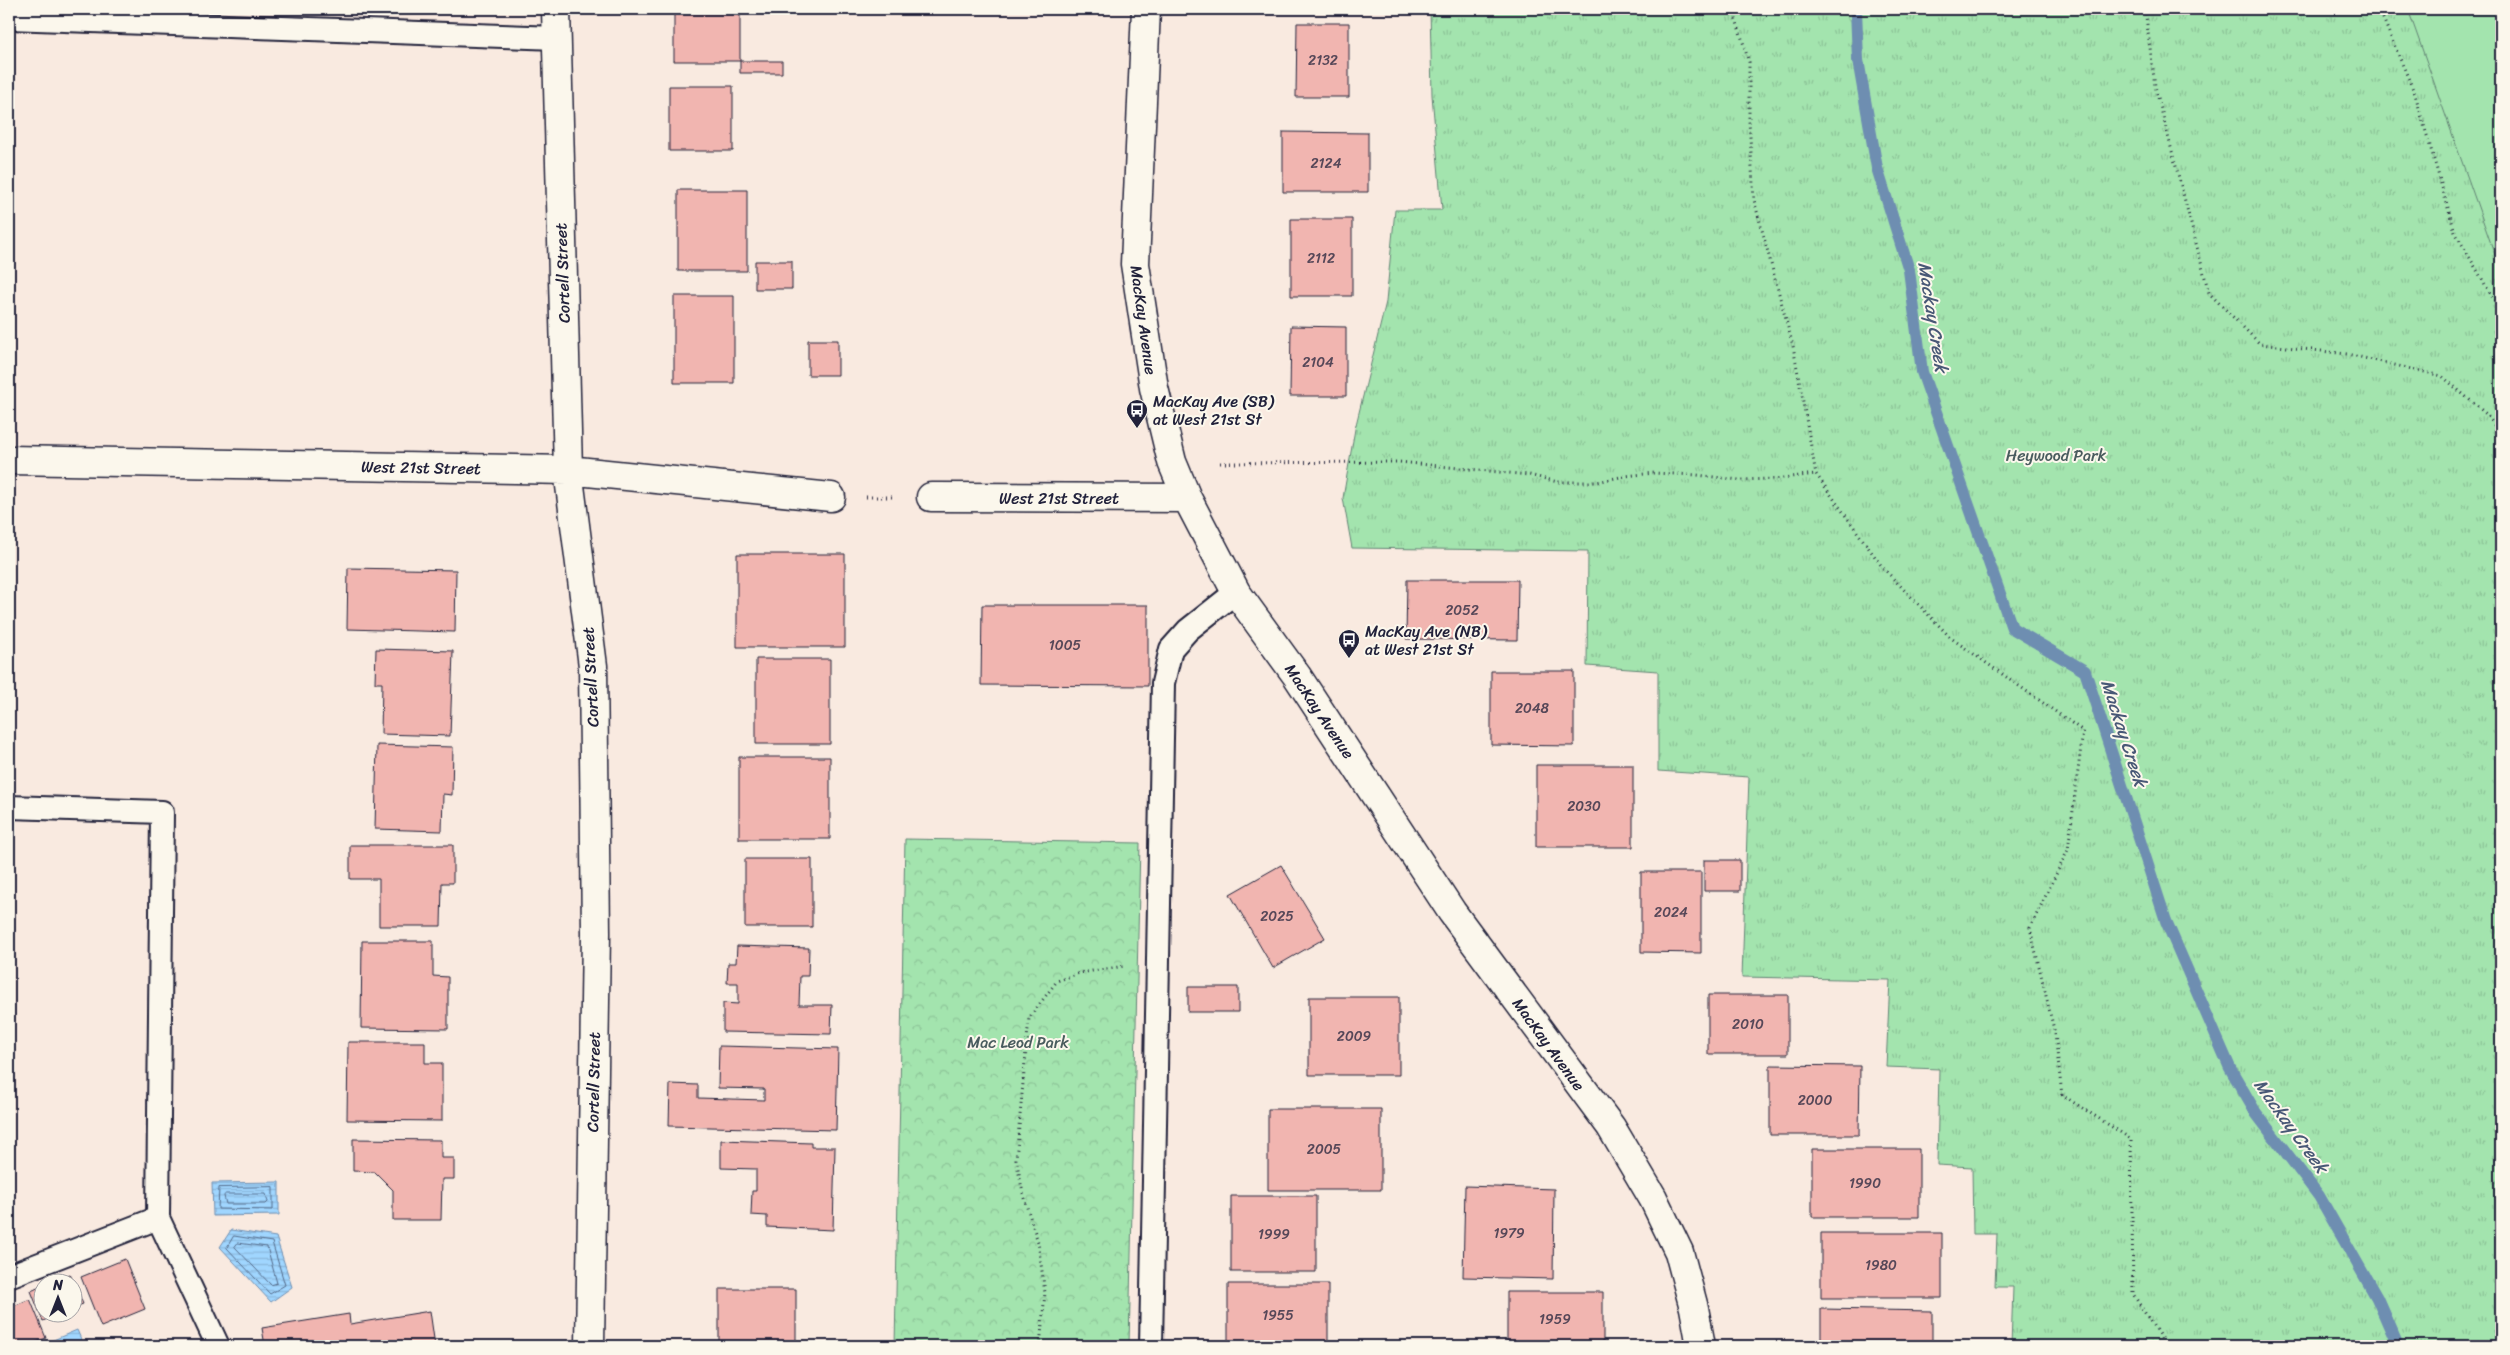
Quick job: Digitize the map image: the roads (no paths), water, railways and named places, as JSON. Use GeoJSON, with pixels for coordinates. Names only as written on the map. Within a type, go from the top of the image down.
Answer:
{"type":"FeatureCollection","features":[{"type":"Feature","properties":{"kind":"street","name":"Cortell Street"},"geometry":{"type":"LineString","coordinates":[[556,9],[568,470],[593,666],[596,934],[590,1346]]}},
{"type":"Feature","properties":{"kind":"street","name":"MacKay Avenue"},"geometry":{"type":"LineString","coordinates":[[1146,9],[1135,264],[1154,388],[1172,462],[1187,498],[1236,592],[1297,676],[1452,912],[1611,1127],[1653,1198],[1679,1252],[1694,1308],[1701,1346]]}},
{"type":"Feature","properties":{"kind":"street","name":"West 21st Street"},"geometry":{"type":"LineString","coordinates":[[9,460],[568,470],[831,497]]}},
{"type":"Feature","properties":{"kind":"street","name":"West 21st Street"},"geometry":{"type":"LineString","coordinates":[[931,497],[1187,498]]}},
{"type":"Feature","properties":{"kind":"lane"},"geometry":{"type":"LineString","coordinates":[[9,18],[556,38]]}},
{"type":"Feature","properties":{"kind":"lane"},"geometry":{"type":"LineString","coordinates":[[1151,1346],[1164,683],[1171,649],[1188,630],[1236,592]]}},
{"type":"Feature","properties":{"kind":"lane"},"geometry":{"type":"LineString","coordinates":[[9,806],[162,812],[158,1218],[218,1346]]}},
{"type":"Feature","properties":{"kind":"lane"},"geometry":{"type":"LineString","coordinates":[[9,1276],[158,1218]]}},
{"type":"Feature","properties":{"kind":"water"},"geometry":{"type":"Polygon","coordinates":[[[279,1182],[279,1215],[213,1216],[212,1183],[279,1182]]]}},
{"type":"Feature","properties":{"kind":"water"},"geometry":{"type":"Polygon","coordinates":[[[231,1230],[276,1237],[292,1287],[271,1302],[220,1247],[231,1230]]]}},
{"type":"Feature","properties":{"kind":"water"},"geometry":{"type":"Polygon","coordinates":[[[77,1330],[84,1346],[53,1346],[51,1341],[77,1330]]]}},
{"type":"Feature","properties":{"kind":"waterway","name":"Mackay Creek"},"geometry":{"type":"LineString","coordinates":[[1856,9],[1858,60],[1877,168],[1909,270],[1922,372],[2012,628],[2085,671],[2166,921],[2230,1068],[2256,1113],[2319,1196],[2377,1298],[2398,1346]]}},
{"type":"Feature","properties":{"kind":"place","name":"MacKay Ave (SB) at West 21st St"},"geometry":{"type":"Point","coordinates":[1137,429]}},
{"type":"Feature","properties":{"kind":"place","name":"MacKay Ave (NB) at West 21st St"},"geometry":{"type":"Point","coordinates":[1349,659]}},
{"type":"Feature","properties":{"kind":"park label","name":"Heywood Park"},"geometry":{"type":"Point","coordinates":[2056,455]}},
{"type":"Feature","properties":{"kind":"park label","name":"Mac Leod Park"},"geometry":{"type":"Point","coordinates":[1018,1042]}}]}
